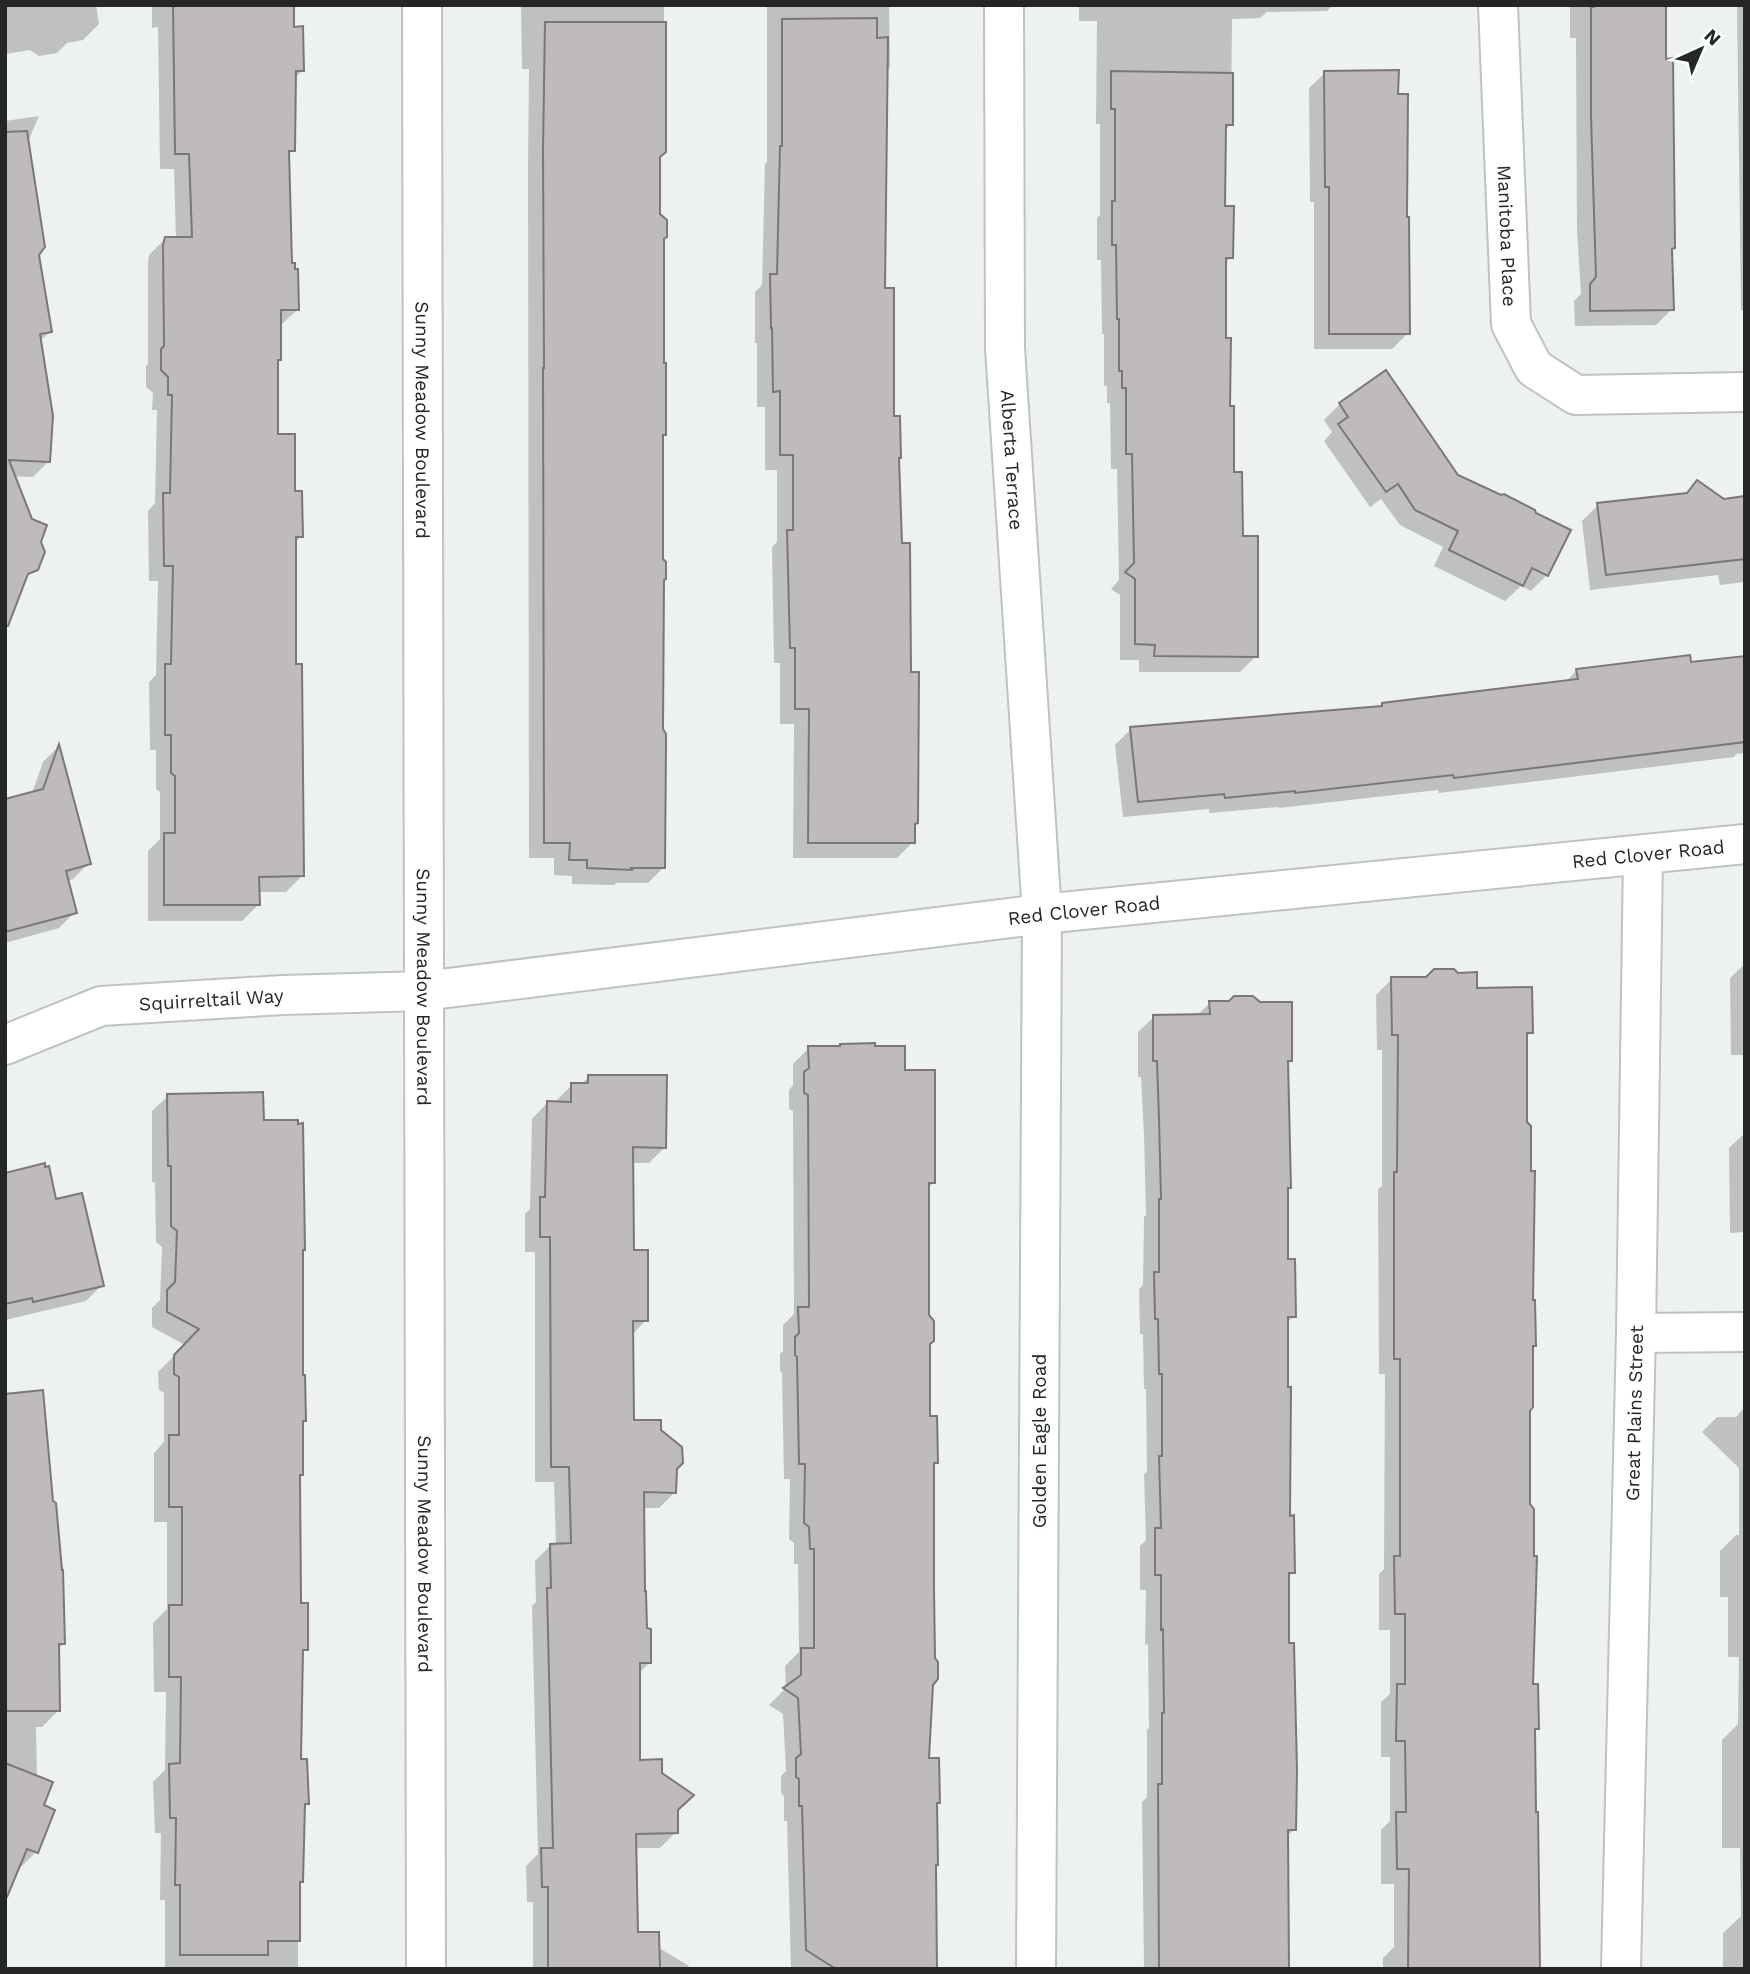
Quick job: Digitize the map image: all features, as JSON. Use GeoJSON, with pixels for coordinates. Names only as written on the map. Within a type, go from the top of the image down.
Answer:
{"type":"FeatureCollection","features":[{"type":"Feature","properties":{"kind":"street","name":"Sunny Meadow Boulevard"},"geometry":{"type":"LineString","coordinates":[[422,5],[426,1969]]}},
{"type":"Feature","properties":{"kind":"street","name":"Alberta Terrace"},"geometry":{"type":"LineString","coordinates":[[1004,5],[1004,348],[1042,914]]}},
{"type":"Feature","properties":{"kind":"street","name":"Manitoba Place"},"geometry":{"type":"LineString","coordinates":[[1498,5],[1511,324],[1534,368],[1576,395],[1745,392]]}},
{"type":"Feature","properties":{"kind":"street","name":"Red Clover Road"},"geometry":{"type":"LineString","coordinates":[[424,991],[1042,914],[1745,844]]}},
{"type":"Feature","properties":{"kind":"street","name":"Great Plains Street"},"geometry":{"type":"LineString","coordinates":[[1621,1969],[1636,1334],[1643,856]]}},
{"type":"Feature","properties":{"kind":"street","name":"Golden Eagle Road"},"geometry":{"type":"LineString","coordinates":[[1036,1969],[1042,914]]}},
{"type":"Feature","properties":{"kind":"street","name":"Squirreltail Way"},"geometry":{"type":"LineString","coordinates":[[5,1045],[101,1006],[283,995],[424,991]]}},
{"type":"Feature","properties":{"kind":"street"},"geometry":{"type":"LineString","coordinates":[[1636,1334],[1745,1332]]}},
{"type":"Feature","properties":{"kind":"building"},"geometry":{"type":"Polygon","coordinates":[[[173,5],[294,5],[294,27],[303,26],[304,71],[296,71],[295,151],[289,151],[292,263],[295,263],[295,269],[298,269],[299,310],[281,310],[278,434],[295,434],[295,491],[302,491],[303,537],[296,537],[296,664],[302,664],[304,876],[259,877],[260,905],[164,905],[164,833],[175,833],[175,776],[171,773],[171,735],[165,735],[165,664],[171,664],[173,566],[164,566],[163,493],[170,493],[172,395],[168,395],[168,377],[161,370],[161,349],[164,346],[163,245],[165,237],[192,237],[189,154],[175,154],[173,5]]]}},
{"type":"Feature","properties":{"kind":"building"},"geometry":{"type":"Polygon","coordinates":[[[1666,5],[1666,59],[1673,58],[1674,310],[1590,311],[1590,284],[1596,277],[1591,117],[1591,7],[1666,5]]]}},
{"type":"Feature","properties":{"kind":"building"},"geometry":{"type":"Polygon","coordinates":[[[877,18],[877,38],[888,37],[885,288],[894,288],[894,416],[900,416],[902,543],[910,543],[911,672],[919,672],[918,823],[915,824],[915,843],[808,843],[809,709],[795,709],[795,648],[790,648],[787,530],[793,530],[793,455],[780,455],[780,391],[773,392],[770,274],[777,274],[782,146],[782,19],[877,18]]]}},
{"type":"Feature","properties":{"kind":"building"},"geometry":{"type":"Polygon","coordinates":[[[545,22],[666,22],[666,152],[660,157],[660,214],[667,220],[667,237],[664,239],[666,435],[663,435],[663,559],[666,562],[663,729],[666,734],[665,868],[587,868],[587,860],[569,860],[570,843],[544,843],[545,22]]]}},
{"type":"Feature","properties":{"kind":"building"},"geometry":{"type":"Polygon","coordinates":[[[1399,70],[1398,94],[1408,94],[1410,334],[1329,334],[1329,187],[1325,187],[1324,71],[1399,70]]]}},
{"type":"Feature","properties":{"kind":"building"},"geometry":{"type":"Polygon","coordinates":[[[1111,71],[1233,73],[1233,125],[1226,125],[1225,206],[1234,206],[1233,258],[1226,258],[1226,338],[1231,338],[1230,406],[1234,406],[1234,472],[1242,472],[1243,536],[1258,536],[1258,657],[1154,656],[1155,645],[1135,644],[1135,579],[1125,572],[1134,563],[1132,454],[1126,454],[1126,388],[1122,388],[1122,371],[1119,371],[1116,245],[1112,245],[1115,109],[1111,109],[1111,71]]]}},
{"type":"Feature","properties":{"kind":"building"},"geometry":{"type":"Polygon","coordinates":[[[27,131],[45,247],[39,255],[52,332],[40,334],[53,416],[50,462],[9,460],[32,519],[47,525],[41,542],[45,552],[38,570],[28,574],[8,626],[5,626],[5,132],[27,131]]]}},
{"type":"Feature","properties":{"kind":"building"},"geometry":{"type":"Polygon","coordinates":[[[1386,370],[1458,475],[1504,494],[1571,530],[1548,576],[1532,568],[1523,586],[1449,550],[1458,531],[1415,510],[1398,484],[1386,492],[1338,424],[1348,417],[1339,403],[1386,370]]]}},
{"type":"Feature","properties":{"kind":"building"},"geometry":{"type":"Polygon","coordinates":[[[1697,480],[1724,499],[1745,496],[1745,559],[1606,575],[1597,503],[1687,493],[1697,480]]]}},
{"type":"Feature","properties":{"kind":"building"},"geometry":{"type":"Polygon","coordinates":[[[1690,655],[1691,662],[1745,656],[1745,742],[1454,778],[1453,775],[1295,793],[1225,798],[1224,794],[1138,802],[1130,727],[1382,706],[1382,703],[1578,679],[1576,669],[1690,655]]]}},
{"type":"Feature","properties":{"kind":"building"},"geometry":{"type":"Polygon","coordinates":[[[59,744],[91,864],[66,871],[77,913],[5,932],[5,799],[43,789],[59,744]]]}},
{"type":"Feature","properties":{"kind":"building"},"geometry":{"type":"Polygon","coordinates":[[[1434,969],[1454,969],[1458,973],[1477,972],[1477,988],[1532,987],[1533,1033],[1527,1033],[1527,1122],[1531,1126],[1531,1171],[1535,1171],[1533,1300],[1536,1346],[1533,1346],[1533,1407],[1530,1411],[1530,1504],[1534,1509],[1534,1556],[1537,1556],[1533,1684],[1538,1684],[1539,1729],[1535,1729],[1540,1969],[1408,1969],[1409,1869],[1397,1869],[1396,1812],[1406,1812],[1405,1741],[1396,1741],[1397,1684],[1405,1684],[1405,1614],[1395,1614],[1394,1556],[1400,1556],[1400,1359],[1394,1359],[1394,1172],[1397,1172],[1398,1035],[1392,1035],[1391,977],[1426,977],[1434,969]]]}},
{"type":"Feature","properties":{"kind":"building"},"geometry":{"type":"Polygon","coordinates":[[[1234,996],[1253,996],[1260,1002],[1292,1002],[1292,1061],[1288,1061],[1291,1188],[1288,1188],[1288,1259],[1295,1259],[1296,1317],[1288,1317],[1288,1387],[1291,1387],[1290,1516],[1294,1515],[1295,1573],[1289,1573],[1289,1643],[1294,1643],[1297,1771],[1296,1830],[1288,1830],[1289,1969],[1159,1969],[1158,1784],[1162,1784],[1164,1713],[1161,1575],[1155,1575],[1155,1528],[1161,1528],[1159,1456],[1162,1456],[1162,1374],[1159,1374],[1154,1272],[1159,1272],[1161,1199],[1153,1015],[1210,1014],[1209,1001],[1229,1001],[1234,996]]]}},
{"type":"Feature","properties":{"kind":"building"},"geometry":{"type":"Polygon","coordinates":[[[875,1043],[875,1046],[905,1046],[905,1070],[935,1070],[935,1183],[929,1183],[929,1315],[934,1321],[934,1341],[930,1344],[930,1416],[937,1416],[938,1463],[934,1463],[934,1587],[938,1679],[933,1685],[929,1758],[939,1758],[937,1969],[836,1969],[806,1950],[802,1806],[799,1806],[799,1779],[796,1777],[796,1758],[801,1754],[798,1698],[783,1688],[801,1675],[801,1648],[814,1648],[814,1549],[810,1549],[809,1527],[804,1523],[805,1464],[799,1464],[795,1355],[795,1337],[799,1333],[798,1307],[809,1307],[808,1095],[804,1093],[804,1072],[809,1068],[808,1046],[875,1043]]]}},
{"type":"Feature","properties":{"kind":"building"},"geometry":{"type":"Polygon","coordinates":[[[588,1075],[667,1075],[666,1148],[633,1147],[634,1250],[648,1250],[648,1321],[633,1321],[634,1420],[661,1420],[661,1430],[682,1447],[683,1463],[677,1469],[676,1493],[644,1492],[645,1591],[647,1628],[651,1629],[651,1663],[640,1663],[640,1760],[662,1759],[662,1773],[694,1795],[678,1810],[678,1833],[636,1834],[638,1932],[659,1932],[660,1969],[548,1969],[548,1887],[542,1887],[541,1848],[553,1848],[547,1588],[551,1588],[550,1544],[571,1543],[569,1467],[551,1467],[550,1237],[540,1237],[540,1197],[545,1197],[547,1101],[571,1102],[571,1083],[588,1083],[588,1075]]]}},
{"type":"Feature","properties":{"kind":"building"},"geometry":{"type":"Polygon","coordinates":[[[263,1092],[264,1120],[298,1120],[298,1124],[303,1123],[303,1375],[306,1421],[303,1421],[303,1475],[300,1475],[301,1603],[308,1603],[308,1650],[303,1650],[301,1759],[307,1759],[309,1804],[305,1804],[303,1882],[300,1882],[300,1941],[268,1941],[268,1955],[180,1955],[180,1885],[175,1885],[176,1818],[170,1818],[169,1764],[180,1763],[181,1677],[169,1677],[169,1605],[182,1605],[182,1507],[169,1507],[169,1435],[179,1435],[179,1377],[174,1374],[174,1355],[199,1329],[167,1312],[167,1290],[175,1282],[177,1231],[171,1226],[167,1094],[263,1092]]]}},
{"type":"Feature","properties":{"kind":"building"},"geometry":{"type":"Polygon","coordinates":[[[45,1163],[45,1167],[49,1166],[56,1199],[82,1193],[104,1286],[33,1302],[32,1298],[5,1304],[5,1173],[45,1163]]]}},
{"type":"Feature","properties":{"kind":"building"},"geometry":{"type":"Polygon","coordinates":[[[43,1390],[53,1501],[56,1503],[63,1570],[65,1644],[59,1644],[60,1711],[5,1711],[5,1394],[43,1390]]]}},
{"type":"Feature","properties":{"kind":"building"},"geometry":{"type":"Polygon","coordinates":[[[5,1763],[53,1782],[44,1805],[55,1810],[38,1853],[27,1849],[7,1897],[5,1897],[5,1763]]]}}]}
